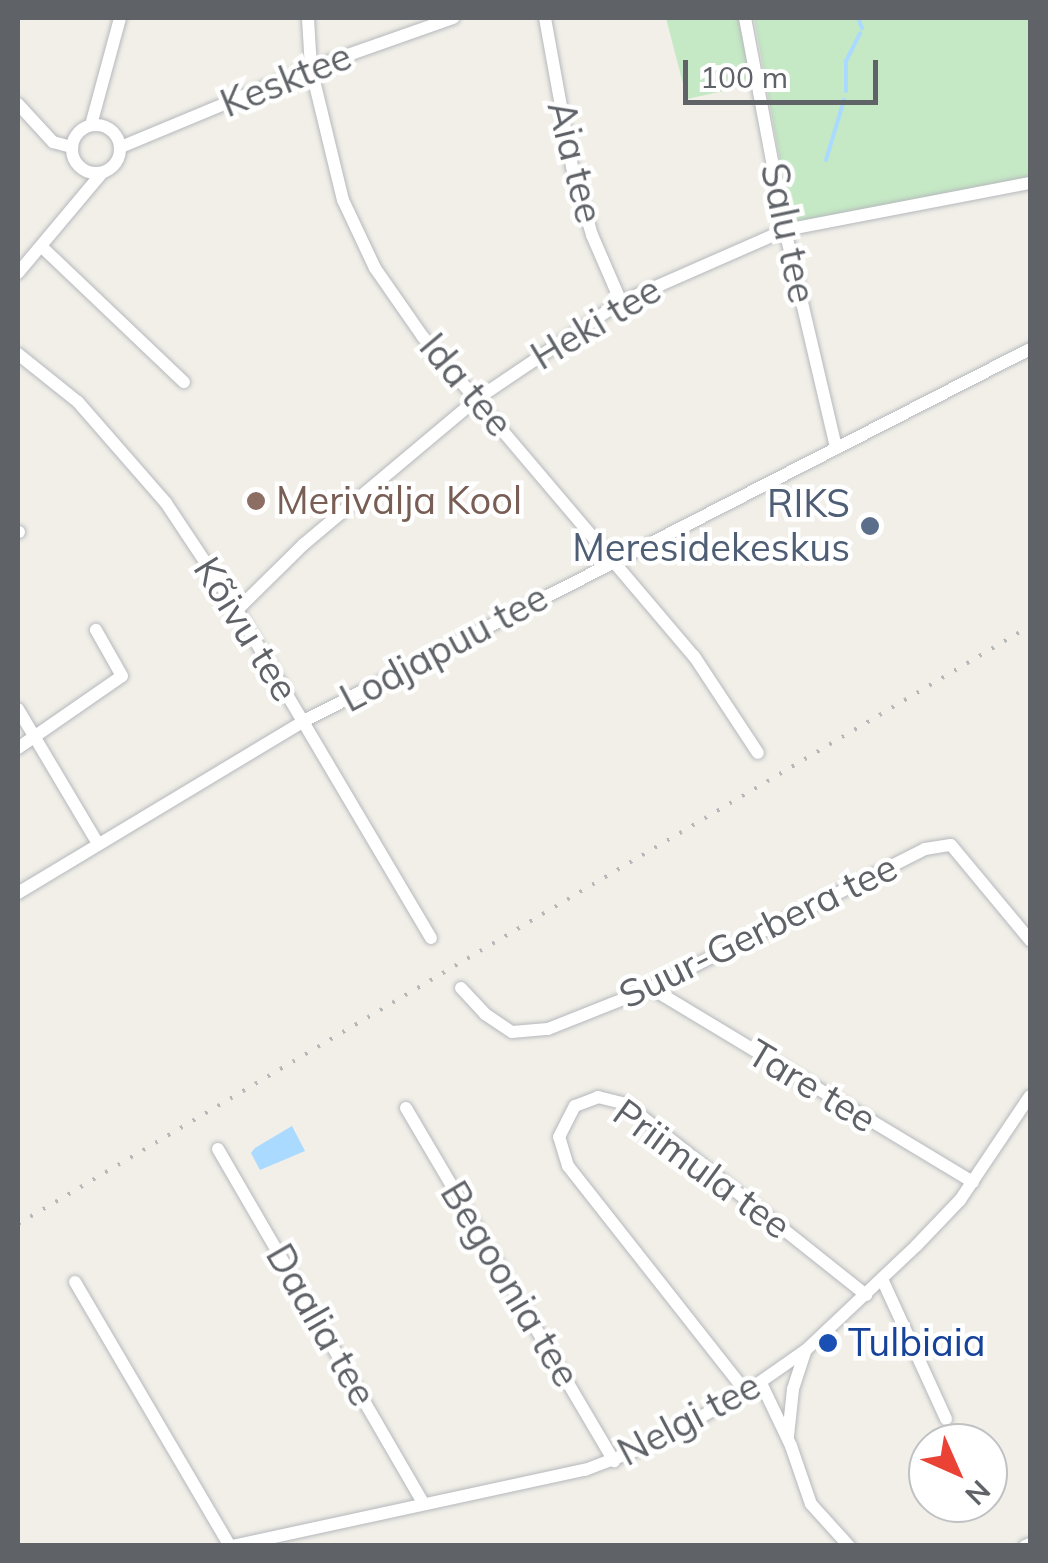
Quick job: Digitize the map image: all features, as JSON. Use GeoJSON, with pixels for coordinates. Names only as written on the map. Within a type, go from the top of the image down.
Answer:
{"type":"FeatureCollection","features":[{"type":"Feature","properties":{"kind":"street"},"geometry":{"type":"LineString","coordinates":[[91,125],[120,18]]}},
{"type":"Feature","properties":{"kind":"street","name":"Ida tee"},"geometry":{"type":"LineString","coordinates":[[308,18],[311,68],[344,200],[375,268],[423,337],[694,656],[758,753]]}},
{"type":"Feature","properties":{"kind":"street","name":"Kesktee"},"geometry":{"type":"LineString","coordinates":[[120,147],[311,68],[453,18]]}},
{"type":"Feature","properties":{"kind":"street","name":"Aia tee"},"geometry":{"type":"LineString","coordinates":[[545,18],[572,168],[592,235],[621,302]]}},
{"type":"Feature","properties":{"kind":"street","name":"Salu tee"},"geometry":{"type":"LineString","coordinates":[[745,18],[786,230],[836,448]]}},
{"type":"Feature","properties":{"kind":"street"},"geometry":{"type":"LineString","coordinates":[[18,104],[53,142],[72,147]]}},
{"type":"Feature","properties":{"kind":"street"},"geometry":{"type":"LineString","coordinates":[[18,273],[102,173],[115,165],[120,147],[113,130],[91,125],[78,132],[72,147],[80,168],[102,173]]}},
{"type":"Feature","properties":{"kind":"street","name":"Heki tee"},"geometry":{"type":"LineString","coordinates":[[238,610],[252,600],[282,563],[477,399],[621,302],[786,230],[1030,183]]}},
{"type":"Feature","properties":{"kind":"street"},"geometry":{"type":"LineString","coordinates":[[42,247],[184,382]]}},
{"type":"Feature","properties":{"kind":"street","name":"Lodjapuu tee"},"geometry":{"type":"LineString","coordinates":[[18,893],[304,722],[1030,350]]}},
{"type":"Feature","properties":{"kind":"street","name":"Kõivu tee"},"geometry":{"type":"LineString","coordinates":[[18,354],[78,402],[166,503],[238,610],[431,938]]}},
{"type":"Feature","properties":{"kind":"street"},"geometry":{"type":"LineString","coordinates":[[18,748],[122,676],[96,630]]}},
{"type":"Feature","properties":{"kind":"street"},"geometry":{"type":"LineString","coordinates":[[18,709],[98,844]]}},
{"type":"Feature","properties":{"kind":"street","name":"Suur-Gerbera tee"},"geometry":{"type":"LineString","coordinates":[[461,988],[512,1032],[548,1029],[651,988],[925,849],[951,845],[1030,940]]}},
{"type":"Feature","properties":{"kind":"street","name":"Tare tee"},"geometry":{"type":"LineString","coordinates":[[651,988],[973,1182]]}},
{"type":"Feature","properties":{"kind":"street","name":"Nelgi tee"},"geometry":{"type":"LineString","coordinates":[[231,1546],[614,1460],[746,1392],[806,1350],[882,1279],[973,1182],[1030,1096]]}},
{"type":"Feature","properties":{"kind":"street","name":"Priimula tee"},"geometry":{"type":"LineString","coordinates":[[746,1392],[568,1166],[559,1137],[575,1106],[598,1097],[626,1104],[866,1295]]}},
{"type":"Feature","properties":{"kind":"street","name":"Begoonia tee"},"geometry":{"type":"LineString","coordinates":[[406,1108],[614,1460]]}},
{"type":"Feature","properties":{"kind":"street","name":"Daalia tee"},"geometry":{"type":"LineString","coordinates":[[218,1149],[423,1502]]}},
{"type":"Feature","properties":{"kind":"street"},"geometry":{"type":"LineString","coordinates":[[882,1279],[946,1419]]}},
{"type":"Feature","properties":{"kind":"street"},"geometry":{"type":"LineString","coordinates":[[75,1282],[231,1546]]}},
{"type":"Feature","properties":{"kind":"street"},"geometry":{"type":"LineString","coordinates":[[788,1438],[794,1389],[806,1350]]}},
{"type":"Feature","properties":{"kind":"street"},"geometry":{"type":"LineString","coordinates":[[761,1383],[788,1438],[811,1504],[840,1543]]}},
{"type":"Feature","properties":{"kind":"green space"},"geometry":{"type":"Polygon","coordinates":[[[666,18],[742,18],[755,84],[687,99],[666,18]]]}},
{"type":"Feature","properties":{"kind":"green space"},"geometry":{"type":"Polygon","coordinates":[[[754,18],[1030,18],[1030,179],[792,226],[754,18]]]}},
{"type":"Feature","properties":{"kind":"water"},"geometry":{"type":"Polygon","coordinates":[[[292,1126],[305,1151],[260,1170],[251,1153],[292,1126]]]}},
{"type":"Feature","properties":{"kind":"waterway"},"geometry":{"type":"LineString","coordinates":[[858,18],[862,28]]}},
{"type":"Feature","properties":{"kind":"waterway"},"geometry":{"type":"LineString","coordinates":[[846,91],[846,61],[860,33]]}},
{"type":"Feature","properties":{"kind":"waterway"},"geometry":{"type":"LineString","coordinates":[[826,160],[844,100]]}},
{"type":"Feature","properties":{"kind":"railway"},"geometry":{"type":"LineString","coordinates":[[18,1224],[1030,626]]}},
{"type":"Feature","properties":{"kind":"place","name":"Merivälja Kool"},"geometry":{"type":"Point","coordinates":[256,501]}},
{"type":"Feature","properties":{"kind":"place","name":"RIKS Meresidekeskus"},"geometry":{"type":"Point","coordinates":[870,526]}},
{"type":"Feature","properties":{"kind":"place","name":"Tulbiaia"},"geometry":{"type":"Point","coordinates":[828,1343]}}]}
